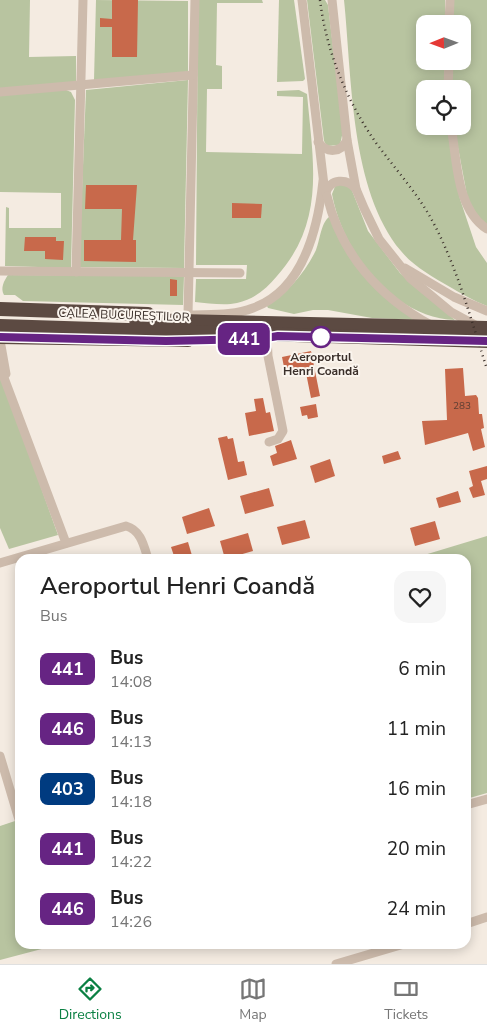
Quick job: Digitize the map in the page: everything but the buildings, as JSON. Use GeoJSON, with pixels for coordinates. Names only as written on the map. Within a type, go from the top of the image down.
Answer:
{"type":"FeatureCollection","features":[{"type":"Feature","properties":{"kind":"highway"},"geometry":{"type":"LineString","coordinates":[[0,309],[260,319],[274,332]]}},
{"type":"Feature","properties":{"kind":"highway","name":"CALEA BUCUREȘTILOR"},"geometry":{"type":"LineString","coordinates":[[0,317],[274,332],[486,335]]}},
{"type":"Feature","properties":{"kind":"highway","name":"CALEA BUCUREȘTILOR"},"geometry":{"type":"LineString","coordinates":[[0,326],[143,325]]}},
{"type":"Feature","properties":{"kind":"highway","name":"CALEA BUCUREȘTILOR"},"geometry":{"type":"LineString","coordinates":[[274,332],[436,327],[486,335]]}},
{"type":"Feature","properties":{"kind":"highway"},"geometry":{"type":"LineString","coordinates":[[0,339],[166,341],[274,332]]}},
{"type":"Feature","properties":{"kind":"street"},"geometry":{"type":"LineString","coordinates":[[76,272],[83,0]]}},
{"type":"Feature","properties":{"kind":"street"},"geometry":{"type":"LineString","coordinates":[[195,0],[188,315],[228,314],[252,309],[264,303],[294,275],[306,256],[324,211],[330,185],[339,181],[348,182],[356,189]]}},
{"type":"Feature","properties":{"kind":"street"},"geometry":{"type":"LineString","coordinates":[[302,0],[318,142],[332,218],[342,240],[368,277],[398,305],[436,327]]}},
{"type":"Feature","properties":{"kind":"street"},"geometry":{"type":"LineString","coordinates":[[332,0],[347,140],[356,189],[379,239],[396,262],[428,294],[486,335]]}},
{"type":"Feature","properties":{"kind":"street"},"geometry":{"type":"LineString","coordinates":[[450,0],[450,15]]}},
{"type":"Feature","properties":{"kind":"street"},"geometry":{"type":"LineString","coordinates":[[0,92],[193,75]]}},
{"type":"Feature","properties":{"kind":"street"},"geometry":{"type":"LineString","coordinates":[[453,135],[469,212],[487,229]]}},
{"type":"Feature","properties":{"kind":"street"},"geometry":{"type":"LineString","coordinates":[[318,142],[325,149],[335,151],[343,147],[347,140]]}},
{"type":"Feature","properties":{"kind":"street"},"geometry":{"type":"LineString","coordinates":[[315,233],[324,181]]}},
{"type":"Feature","properties":{"kind":"street"},"geometry":{"type":"LineString","coordinates":[[396,262],[454,297],[487,311]]}},
{"type":"Feature","properties":{"kind":"street"},"geometry":{"type":"LineString","coordinates":[[0,271],[240,273]]}},
{"type":"Feature","properties":{"kind":"street"},"geometry":{"type":"LineString","coordinates":[[268,442],[278,439],[283,431],[268,356],[274,332]]}},
{"type":"Feature","properties":{"kind":"street"},"geometry":{"type":"LineString","coordinates":[[3,355],[10,343],[18,338]]}},
{"type":"Feature","properties":{"kind":"street"},"geometry":{"type":"LineString","coordinates":[[0,339],[7,382]]}},
{"type":"Feature","properties":{"kind":"street"},"geometry":{"type":"LineString","coordinates":[[0,367],[66,543]]}},
{"type":"Feature","properties":{"kind":"street"},"geometry":{"type":"LineString","coordinates":[[30,554],[126,526],[134,530],[142,540],[146,554]]}},
{"type":"Feature","properties":{"kind":"street"},"geometry":{"type":"LineString","coordinates":[[0,563],[15,558]]}},
{"type":"Feature","properties":{"kind":"street"},"geometry":{"type":"LineString","coordinates":[[0,756],[15,806]]}},
{"type":"Feature","properties":{"kind":"street"},"geometry":{"type":"LineString","coordinates":[[471,804],[487,799]]}},
{"type":"Feature","properties":{"kind":"street"},"geometry":{"type":"LineString","coordinates":[[471,922],[487,917]]}},
{"type":"Feature","properties":{"kind":"street"},"geometry":{"type":"LineString","coordinates":[[336,964],[387,949]]}},
{"type":"Feature","properties":{"kind":"green space"},"geometry":{"type":"Polygon","coordinates":[[[0,0],[30,0],[29,57],[76,56],[76,84],[0,91],[0,0]]]}},
{"type":"Feature","properties":{"kind":"green space"},"geometry":{"type":"Polygon","coordinates":[[[96,0],[188,1],[188,73],[94,80],[96,0]]]}},
{"type":"Feature","properties":{"kind":"green space"},"geometry":{"type":"Polygon","coordinates":[[[198,0],[262,0],[263,3],[217,3],[216,65],[222,66],[222,89],[207,89],[206,152],[302,154],[303,97],[277,96],[277,91],[299,90],[307,94],[312,143],[313,190],[310,212],[303,234],[293,255],[269,285],[249,299],[232,304],[195,302],[196,279],[246,279],[247,265],[196,265],[198,0]]]}},
{"type":"Feature","properties":{"kind":"green space"},"geometry":{"type":"Polygon","coordinates":[[[279,0],[294,0],[305,79],[303,81],[277,82],[279,0]]]}},
{"type":"Feature","properties":{"kind":"green space"},"geometry":{"type":"Polygon","coordinates":[[[307,0],[325,0],[328,5],[343,131],[340,145],[327,146],[324,141],[307,0]]]}},
{"type":"Feature","properties":{"kind":"green space"},"geometry":{"type":"Polygon","coordinates":[[[344,0],[445,0],[445,15],[416,15],[416,70],[445,70],[444,80],[416,80],[416,135],[449,135],[460,199],[476,247],[487,263],[487,306],[473,300],[418,267],[401,251],[384,226],[372,197],[363,165],[356,132],[344,0]]]}},
{"type":"Feature","properties":{"kind":"green space"},"geometry":{"type":"Polygon","coordinates":[[[453,0],[487,0],[487,226],[469,206],[456,135],[471,135],[471,80],[450,80],[451,70],[471,70],[471,15],[452,15],[453,0]]]}},
{"type":"Feature","properties":{"kind":"green space"},"geometry":{"type":"Polygon","coordinates":[[[188,80],[184,268],[79,267],[86,90],[188,80]]]}},
{"type":"Feature","properties":{"kind":"green space"},"geometry":{"type":"Polygon","coordinates":[[[66,90],[71,92],[75,100],[71,268],[5,266],[6,207],[9,208],[9,228],[61,228],[61,193],[0,192],[0,95],[66,90]]]}},
{"type":"Feature","properties":{"kind":"green space"},"geometry":{"type":"Polygon","coordinates":[[[342,183],[351,188],[368,231],[400,273],[455,320],[432,316],[411,307],[391,294],[374,278],[359,258],[338,216],[332,194],[336,184],[342,183]]]}},
{"type":"Feature","properties":{"kind":"green space"},"geometry":{"type":"Polygon","coordinates":[[[329,217],[347,252],[418,320],[372,318],[328,310],[313,310],[294,314],[268,308],[267,306],[289,288],[307,266],[316,250],[324,223],[329,217]]]}},
{"type":"Feature","properties":{"kind":"green space"},"geometry":{"type":"Polygon","coordinates":[[[8,275],[184,276],[183,305],[23,301],[15,295],[4,295],[2,287],[8,275]]]}},
{"type":"Feature","properties":{"kind":"green space"},"geometry":{"type":"Polygon","coordinates":[[[0,373],[58,535],[9,549],[0,528],[0,373]]]}},
{"type":"Feature","properties":{"kind":"green space"},"geometry":{"type":"Polygon","coordinates":[[[487,536],[487,793],[471,798],[471,554],[428,554],[487,536]]]}},
{"type":"Feature","properties":{"kind":"green space"},"geometry":{"type":"Polygon","coordinates":[[[15,821],[15,949],[42,949],[0,960],[0,826],[15,821]]]}},
{"type":"Feature","properties":{"kind":"railway"},"geometry":{"type":"LineString","coordinates":[[320,0],[332,55],[346,91],[374,140],[413,191],[428,213],[443,241],[470,314],[487,369]]}},
{"type":"Feature","properties":{"kind":"bus line","name":"441"},"geometry":{"type":"LineString","coordinates":[[0,337],[166,341],[260,339],[278,336],[487,341]]}},
{"type":"Feature","properties":{"kind":"place","name":"Aeroportul Henri Coandă"},"geometry":{"type":"Point","coordinates":[321,337]}}]}
